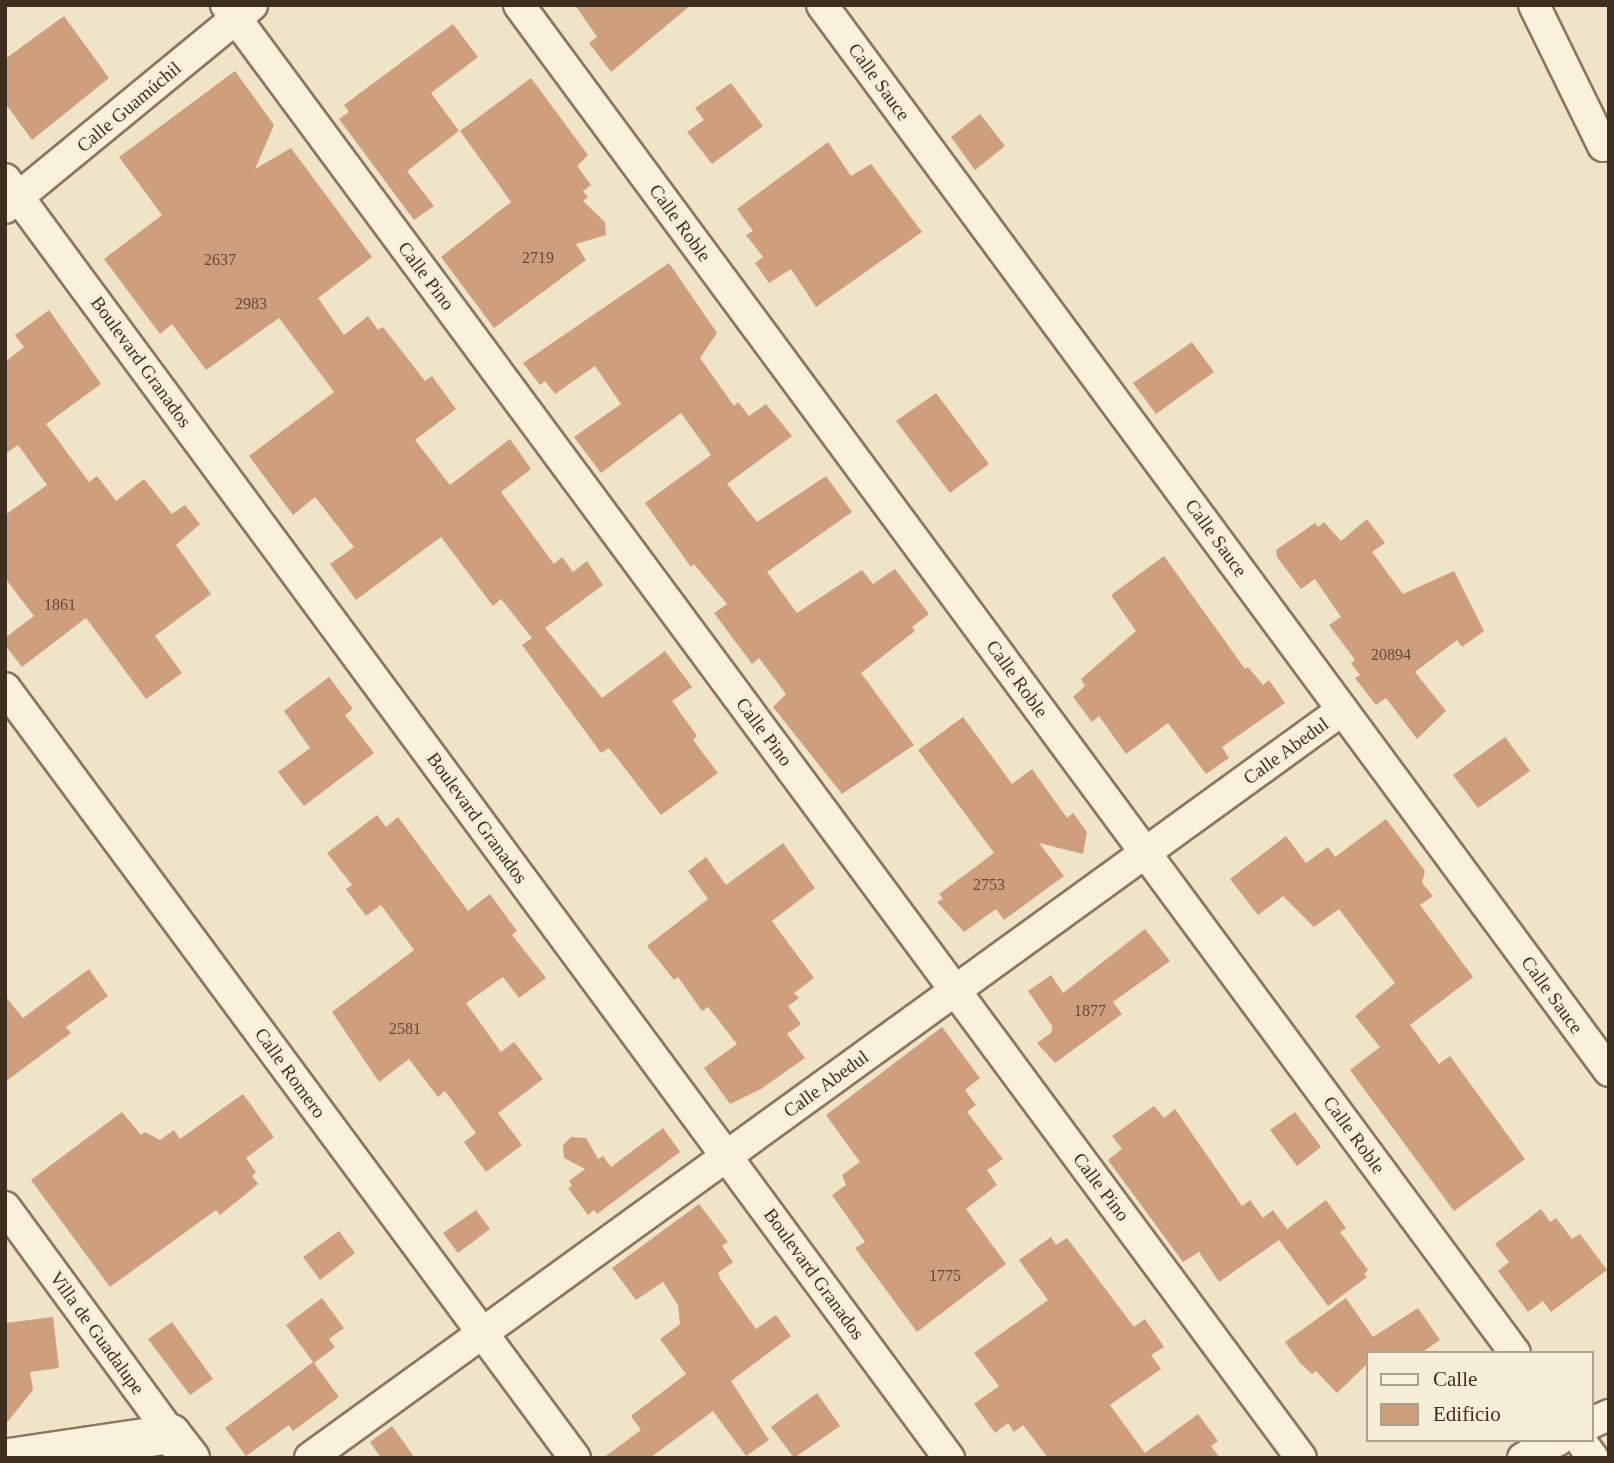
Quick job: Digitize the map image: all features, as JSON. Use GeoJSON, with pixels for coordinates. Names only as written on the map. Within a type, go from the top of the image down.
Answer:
{"type":"FeatureCollection","features":[{"type":"Feature","properties":{"kind":"street","name":"Calle Roble"},"geometry":{"type":"LineString","coordinates":[[519,5],[1514,1351]]}},
{"type":"Feature","properties":{"kind":"street","name":"Calle Sauce"},"geometry":{"type":"LineString","coordinates":[[822,5],[1609,1072]]}},
{"type":"Feature","properties":{"kind":"street"},"geometry":{"type":"LineString","coordinates":[[1534,5],[1603,146]]}},
{"type":"Feature","properties":{"kind":"street","name":"Calle Guamúchil"},"geometry":{"type":"LineString","coordinates":[[10,195],[238,10]]}},
{"type":"Feature","properties":{"kind":"street","name":"Calle Pino"},"geometry":{"type":"LineString","coordinates":[[238,10],[1301,1458]]}},
{"type":"Feature","properties":{"kind":"street","name":"Boulevard Granados"},"geometry":{"type":"LineString","coordinates":[[10,195],[949,1458]]}},
{"type":"Feature","properties":{"kind":"street","name":"Calle Romero"},"geometry":{"type":"LineString","coordinates":[[5,688],[575,1458]]}},
{"type":"Feature","properties":{"kind":"street","name":"Calle Abedul"},"geometry":{"type":"LineString","coordinates":[[310,1458],[1342,710]]}},
{"type":"Feature","properties":{"kind":"street","name":"Villa de Guadalupe"},"geometry":{"type":"LineString","coordinates":[[5,1208],[181,1446]]}},
{"type":"Feature","properties":{"kind":"street"},"geometry":{"type":"LineString","coordinates":[[1593,1422],[1609,1415]]}},
{"type":"Feature","properties":{"kind":"street"},"geometry":{"type":"LineString","coordinates":[[1523,1458],[1554,1442]]}},
{"type":"Feature","properties":{"kind":"street"},"geometry":{"type":"LineString","coordinates":[[1581,1442],[1593,1458]]}},
{"type":"Feature","properties":{"kind":"street"},"geometry":{"type":"LineString","coordinates":[[9,1458],[181,1446]]}},
{"type":"Feature","properties":{"kind":"building"},"geometry":{"type":"Polygon","coordinates":[[[575,5],[691,5],[611,72],[589,43],[597,37],[575,5]]]}},
{"type":"Feature","properties":{"kind":"building"},"geometry":{"type":"Polygon","coordinates":[[[64,16],[109,78],[32,140],[5,103],[5,59],[64,16]]]}},
{"type":"Feature","properties":{"kind":"building"},"geometry":{"type":"Polygon","coordinates":[[[453,24],[478,57],[431,93],[459,131],[407,171],[434,206],[414,220],[339,119],[349,112],[344,105],[453,24]]]}},
{"type":"Feature","properties":{"kind":"building"},"geometry":{"type":"Polygon","coordinates":[[[235,71],[274,125],[255,169],[291,148],[372,257],[318,298],[344,335],[368,316],[378,330],[383,327],[425,381],[432,376],[456,409],[415,440],[450,485],[510,439],[531,469],[501,492],[554,564],[562,557],[573,572],[587,561],[603,585],[545,628],[602,698],[665,651],[692,687],[672,701],[697,736],[693,740],[718,773],[661,815],[609,748],[601,753],[522,645],[532,638],[501,599],[493,606],[441,537],[356,600],[330,564],[354,547],[315,497],[293,515],[249,456],[334,392],[279,318],[206,370],[172,324],[160,334],[104,259],[162,215],[119,157],[235,71]]]}},
{"type":"Feature","properties":{"kind":"building"},"geometry":{"type":"Polygon","coordinates":[[[531,78],[588,155],[577,166],[591,185],[583,191],[588,197],[583,201],[605,222],[606,235],[576,244],[586,260],[494,328],[441,257],[511,202],[460,131],[531,78]]]}},
{"type":"Feature","properties":{"kind":"building"},"geometry":{"type":"Polygon","coordinates":[[[731,83],[763,126],[712,164],[687,132],[704,120],[695,108],[731,83]]]}},
{"type":"Feature","properties":{"kind":"building"},"geometry":{"type":"Polygon","coordinates":[[[980,114],[1005,146],[975,170],[951,137],[980,114]]]}},
{"type":"Feature","properties":{"kind":"building"},"geometry":{"type":"Polygon","coordinates":[[[828,142],[851,176],[871,164],[922,232],[816,307],[791,269],[769,283],[755,263],[763,257],[746,235],[753,231],[737,209],[828,142]]]}},
{"type":"Feature","properties":{"kind":"building"},"geometry":{"type":"Polygon","coordinates":[[[669,263],[717,333],[700,358],[734,406],[738,402],[749,416],[766,404],[792,436],[727,484],[757,522],[826,476],[852,512],[767,572],[797,613],[862,570],[873,584],[895,569],[929,614],[912,627],[915,631],[861,673],[914,745],[842,794],[773,707],[786,694],[759,658],[752,664],[714,613],[727,604],[694,564],[691,567],[645,503],[711,455],[681,413],[601,473],[574,437],[621,404],[595,366],[555,394],[545,381],[540,385],[523,363],[669,263]]]}},
{"type":"Feature","properties":{"kind":"building"},"geometry":{"type":"Polygon","coordinates":[[[49,310],[101,384],[46,424],[89,482],[97,476],[116,501],[144,479],[172,514],[185,505],[200,524],[176,545],[211,594],[155,636],[182,673],[146,699],[86,618],[22,667],[5,645],[5,638],[34,616],[5,578],[5,515],[47,485],[18,445],[5,454],[5,362],[24,347],[15,335],[49,310]]]}},
{"type":"Feature","properties":{"kind":"building"},"geometry":{"type":"Polygon","coordinates":[[[1192,342],[1214,372],[1156,414],[1133,383],[1192,342]]]}},
{"type":"Feature","properties":{"kind":"building"},"geometry":{"type":"Polygon","coordinates":[[[936,393],[989,464],[950,493],[896,421],[936,393]]]}},
{"type":"Feature","properties":{"kind":"building"},"geometry":{"type":"Polygon","coordinates":[[[1367,519],[1385,543],[1372,552],[1403,594],[1454,571],[1484,631],[1462,647],[1457,640],[1415,672],[1446,711],[1417,739],[1386,698],[1376,705],[1355,678],[1360,675],[1351,663],[1355,660],[1329,625],[1341,617],[1315,579],[1301,589],[1277,557],[1276,550],[1315,523],[1318,527],[1324,522],[1341,541],[1367,519]]]}},
{"type":"Feature","properties":{"kind":"building"},"geometry":{"type":"Polygon","coordinates":[[[1164,556],[1245,669],[1248,667],[1263,685],[1269,680],[1285,703],[1222,747],[1229,758],[1206,774],[1168,723],[1126,754],[1099,716],[1092,722],[1073,697],[1085,686],[1081,679],[1136,631],[1111,595],[1164,556]]]}},
{"type":"Feature","properties":{"kind":"building"},"geometry":{"type":"Polygon","coordinates":[[[329,677],[353,709],[345,715],[374,753],[304,806],[278,772],[310,748],[284,711],[329,677]]]}},
{"type":"Feature","properties":{"kind":"building"},"geometry":{"type":"Polygon","coordinates":[[[963,717],[1012,784],[1032,769],[1067,818],[1073,813],[1087,832],[1083,854],[1039,843],[1064,876],[1004,920],[996,909],[964,932],[937,902],[943,899],[939,894],[994,853],[918,750],[963,717]]]}},
{"type":"Feature","properties":{"kind":"building"},"geometry":{"type":"Polygon","coordinates":[[[1505,737],[1530,771],[1478,808],[1453,775],[1505,737]]]}},
{"type":"Feature","properties":{"kind":"building"},"geometry":{"type":"Polygon","coordinates":[[[377,815],[386,827],[398,817],[468,911],[490,894],[517,931],[512,935],[546,978],[519,998],[503,977],[466,1003],[501,1052],[514,1042],[543,1079],[498,1113],[522,1145],[486,1172],[464,1142],[476,1133],[445,1091],[438,1097],[409,1059],[379,1082],[332,1012],[414,950],[381,905],[366,916],[346,889],[352,885],[327,853],[377,815]]]}},
{"type":"Feature","properties":{"kind":"building"},"geometry":{"type":"Polygon","coordinates":[[[1386,819],[1425,871],[1422,883],[1433,896],[1420,905],[1473,977],[1410,1025],[1439,1064],[1450,1056],[1525,1159],[1454,1211],[1350,1070],[1380,1047],[1355,1016],[1395,983],[1339,909],[1314,927],[1283,896],[1258,915],[1230,879],[1286,836],[1306,863],[1328,847],[1335,857],[1386,819]]]}},
{"type":"Feature","properties":{"kind":"building"},"geometry":{"type":"Polygon","coordinates":[[[783,843],[815,888],[772,921],[814,978],[794,993],[799,998],[788,1006],[801,1024],[787,1034],[805,1058],[761,1089],[730,1104],[704,1068],[737,1044],[708,1007],[702,1011],[678,977],[674,980],[647,946],[708,899],[688,871],[706,857],[726,885],[783,843]]]}},
{"type":"Feature","properties":{"kind":"building"},"geometry":{"type":"Polygon","coordinates":[[[1145,929],[1170,961],[1113,1002],[1122,1014],[1055,1063],[1037,1043],[1052,1032],[1052,1026],[1028,991],[1051,975],[1063,993],[1145,929]]]}},
{"type":"Feature","properties":{"kind":"building"},"geometry":{"type":"Polygon","coordinates":[[[89,969],[108,996],[66,1027],[71,1033],[5,1082],[5,996],[23,1018],[89,969]]]}},
{"type":"Feature","properties":{"kind":"building"},"geometry":{"type":"Polygon","coordinates":[[[942,1027],[980,1078],[965,1090],[976,1105],[967,1112],[1003,1159],[987,1170],[997,1185],[966,1209],[1006,1264],[917,1332],[855,1248],[865,1242],[832,1195],[846,1185],[842,1175],[860,1162],[826,1115],[942,1027]]]}},
{"type":"Feature","properties":{"kind":"building"},"geometry":{"type":"Polygon","coordinates":[[[243,1094],[274,1137],[246,1158],[256,1172],[252,1176],[258,1184],[220,1215],[216,1210],[110,1287],[31,1180],[122,1112],[141,1135],[145,1132],[160,1140],[174,1130],[180,1139],[243,1094]]]}},
{"type":"Feature","properties":{"kind":"building"},"geometry":{"type":"Polygon","coordinates":[[[1154,1106],[1164,1118],[1175,1109],[1242,1206],[1250,1200],[1263,1218],[1273,1210],[1287,1229],[1326,1200],[1346,1228],[1340,1232],[1368,1270],[1364,1274],[1367,1277],[1328,1306],[1279,1240],[1219,1282],[1199,1252],[1183,1262],[1108,1160],[1122,1149],[1112,1136],[1154,1106]]]}},
{"type":"Feature","properties":{"kind":"building"},"geometry":{"type":"Polygon","coordinates":[[[1295,1112],[1321,1147],[1297,1166],[1270,1130],[1295,1112]]]}},
{"type":"Feature","properties":{"kind":"building"},"geometry":{"type":"Polygon","coordinates":[[[663,1128],[680,1152],[597,1214],[594,1210],[588,1215],[568,1188],[572,1186],[569,1181],[585,1169],[564,1158],[563,1145],[571,1137],[586,1138],[598,1159],[603,1156],[611,1167],[663,1128]]]}},
{"type":"Feature","properties":{"kind":"building"},"geometry":{"type":"Polygon","coordinates":[[[699,1204],[728,1242],[722,1246],[733,1262],[718,1273],[721,1280],[756,1329],[776,1315],[791,1336],[731,1381],[769,1440],[746,1456],[713,1411],[650,1458],[603,1458],[641,1430],[631,1416],[686,1374],[660,1339],[680,1324],[678,1305],[663,1282],[636,1300],[612,1268],[699,1204]]]}},
{"type":"Feature","properties":{"kind":"building"},"geometry":{"type":"Polygon","coordinates":[[[1541,1209],[1550,1222],[1556,1218],[1572,1239],[1580,1234],[1607,1270],[1551,1312],[1543,1301],[1528,1312],[1498,1271],[1509,1262],[1495,1244],[1541,1209]]]}},
{"type":"Feature","properties":{"kind":"building"},"geometry":{"type":"Polygon","coordinates":[[[476,1210],[490,1229],[458,1253],[443,1233],[476,1210]]]}},
{"type":"Feature","properties":{"kind":"building"},"geometry":{"type":"Polygon","coordinates":[[[339,1231],[355,1253],[320,1280],[303,1257],[339,1231]]]}},
{"type":"Feature","properties":{"kind":"building"},"geometry":{"type":"Polygon","coordinates":[[[1051,1237],[1056,1245],[1067,1238],[1134,1327],[1145,1319],[1164,1347],[1151,1355],[1161,1369],[1110,1405],[1145,1453],[1198,1414],[1218,1441],[1211,1446],[1220,1458],[1048,1458],[1023,1425],[1014,1432],[1008,1423],[995,1433],[974,1404],[999,1386],[974,1353],[1048,1300],[1019,1260],[1051,1237]]]}},
{"type":"Feature","properties":{"kind":"building"},"geometry":{"type":"Polygon","coordinates":[[[322,1298],[344,1328],[329,1339],[335,1347],[314,1363],[339,1397],[293,1431],[289,1425],[246,1456],[225,1428],[313,1362],[286,1325],[322,1298]]]}},
{"type":"Feature","properties":{"kind":"building"},"geometry":{"type":"Polygon","coordinates":[[[1346,1298],[1373,1337],[1418,1308],[1440,1340],[1424,1351],[1366,1351],[1366,1365],[1337,1393],[1316,1371],[1312,1374],[1300,1363],[1285,1342],[1346,1298]]]}},
{"type":"Feature","properties":{"kind":"building"},"geometry":{"type":"Polygon","coordinates":[[[53,1317],[59,1368],[30,1372],[33,1390],[5,1425],[5,1323],[53,1317]]]}},
{"type":"Feature","properties":{"kind":"building"},"geometry":{"type":"Polygon","coordinates":[[[172,1322],[213,1379],[190,1395],[148,1339],[172,1322]]]}},
{"type":"Feature","properties":{"kind":"building"},"geometry":{"type":"Polygon","coordinates":[[[817,1393],[840,1426],[794,1458],[771,1427],[817,1393]]]}},
{"type":"Feature","properties":{"kind":"building"},"geometry":{"type":"Polygon","coordinates":[[[392,1426],[415,1458],[381,1458],[370,1442],[392,1426]]]}}]}
